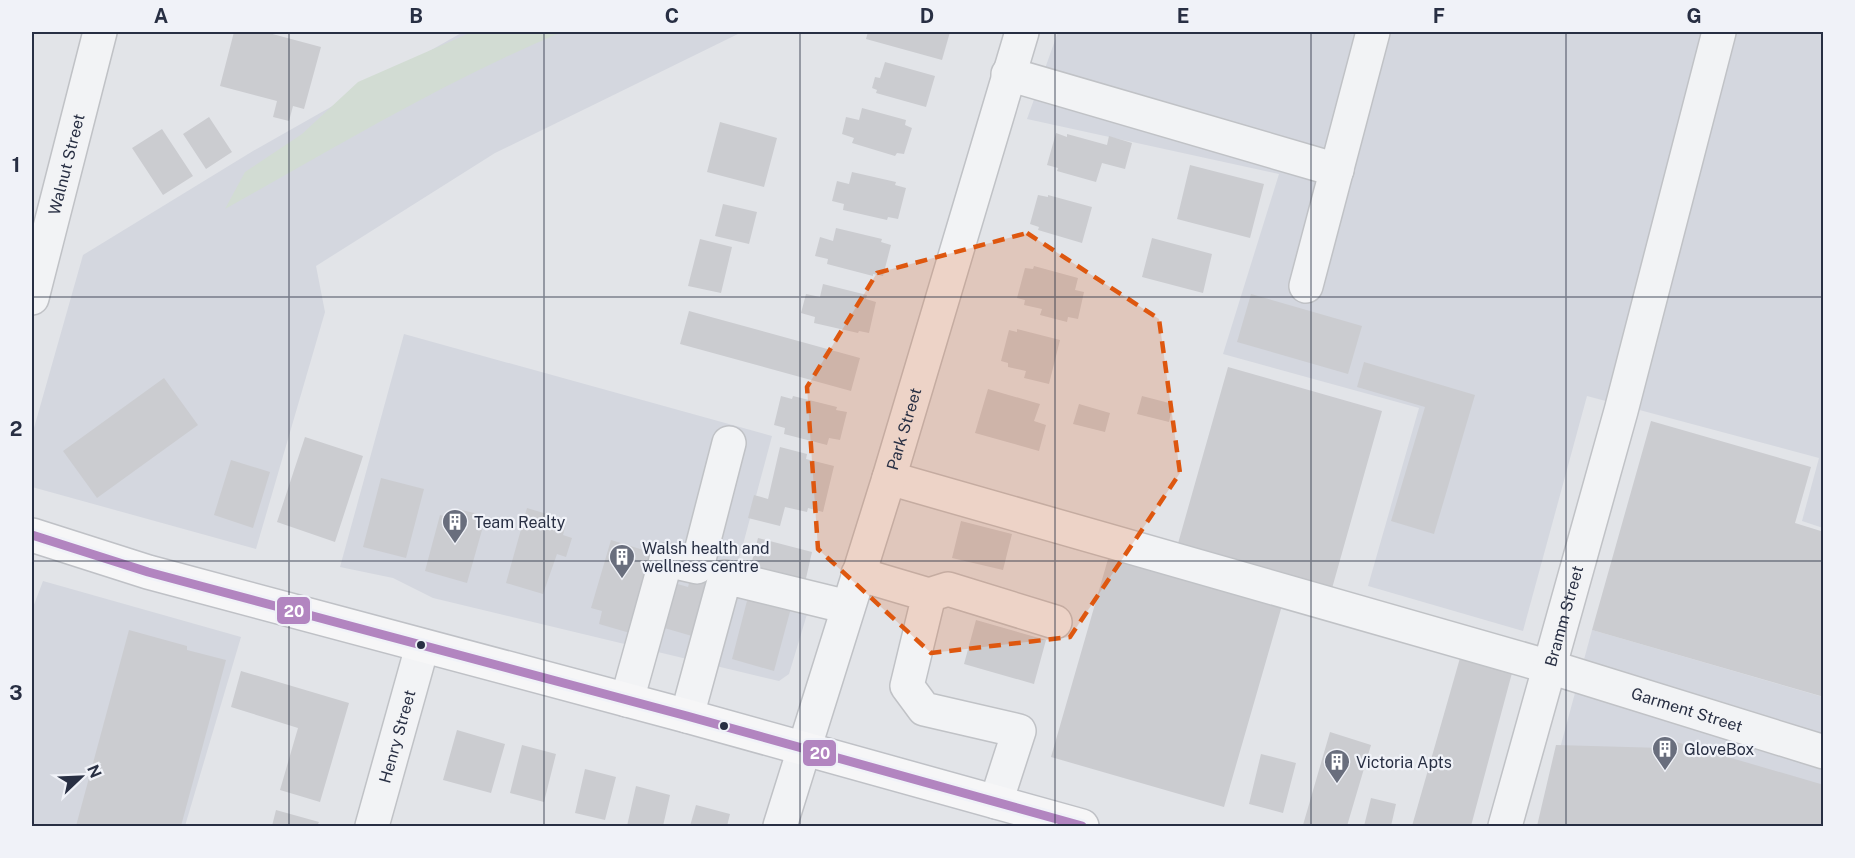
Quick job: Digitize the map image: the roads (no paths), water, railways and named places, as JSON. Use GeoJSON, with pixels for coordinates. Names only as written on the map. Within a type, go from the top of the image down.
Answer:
{"type":"FeatureCollection","features":[{"type":"Feature","properties":{"kind":"main road"},"geometry":{"type":"LineString","coordinates":[[32,535],[148,572],[687,716],[1082,826]]}},
{"type":"Feature","properties":{"kind":"street","name":"Walnut Street"},"geometry":{"type":"LineString","coordinates":[[32,298],[100,32]]}},
{"type":"Feature","properties":{"kind":"street","name":"Park Street"},"geometry":{"type":"LineString","coordinates":[[780,826],[889,478],[1022,32]]}},
{"type":"Feature","properties":{"kind":"street"},"geometry":{"type":"LineString","coordinates":[[1306,286],[1373,32]]}},
{"type":"Feature","properties":{"kind":"street","name":"Bramm Street"},"geometry":{"type":"LineString","coordinates":[[1505,826],[1622,406],[1719,32]]}},
{"type":"Feature","properties":{"kind":"street"},"geometry":{"type":"LineString","coordinates":[[1008,74],[1337,170]]}},
{"type":"Feature","properties":{"kind":"street"},"geometry":{"type":"LineString","coordinates":[[687,716],[711,572],[729,443]]}},
{"type":"Feature","properties":{"kind":"street","name":"Garment Street"},"geometry":{"type":"LineString","coordinates":[[889,478],[1550,668],[1824,752]]}},
{"type":"Feature","properties":{"kind":"street"},"geometry":{"type":"LineString","coordinates":[[627,700],[666,560],[848,607]]}},
{"type":"Feature","properties":{"kind":"street"},"geometry":{"type":"LineString","coordinates":[[858,574],[929,595],[948,589],[1054,622]]}},
{"type":"Feature","properties":{"kind":"street"},"geometry":{"type":"LineString","coordinates":[[929,595],[908,686],[924,708],[1020,731],[996,802]]}},
{"type":"Feature","properties":{"kind":"street","name":"Henry Street"},"geometry":{"type":"LineString","coordinates":[[372,826],[422,647]]}},
{"type":"Feature","properties":{"kind":"place","name":"Team Realty"},"geometry":{"type":"Point","coordinates":[455,545]}},
{"type":"Feature","properties":{"kind":"place","name":"Walsh health and wellness centre"},"geometry":{"type":"Point","coordinates":[622,580]}},
{"type":"Feature","properties":{"kind":"place","name":"GloveBox"},"geometry":{"type":"Point","coordinates":[1665,772]}},
{"type":"Feature","properties":{"kind":"place","name":"Victoria Apts"},"geometry":{"type":"Point","coordinates":[1337,785]}}]}
